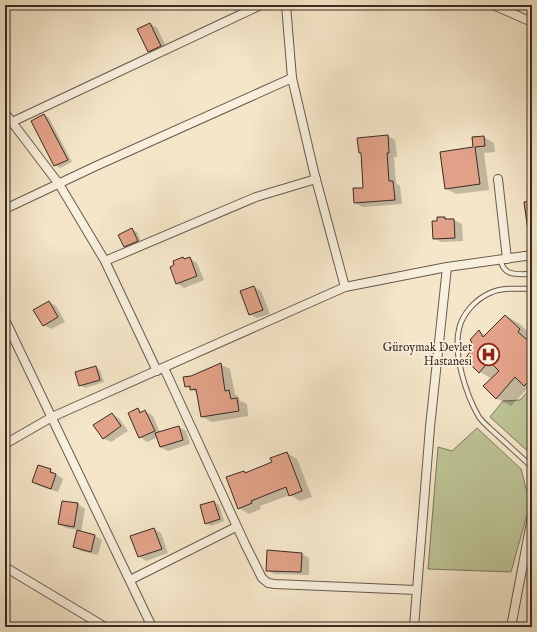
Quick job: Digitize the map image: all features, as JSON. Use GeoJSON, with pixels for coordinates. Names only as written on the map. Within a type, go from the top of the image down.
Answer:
{"type":"FeatureCollection","features":[{"type":"Feature","properties":{"kind":"street"},"geometry":{"type":"LineString","coordinates":[[12,122],[262,5]]}},
{"type":"Feature","properties":{"kind":"street"},"geometry":{"type":"LineString","coordinates":[[286,5],[292,78],[316,179],[345,287]]}},
{"type":"Feature","properties":{"kind":"street"},"geometry":{"type":"LineString","coordinates":[[493,5],[532,22]]}},
{"type":"Feature","properties":{"kind":"street"},"geometry":{"type":"LineString","coordinates":[[5,209],[292,78]]}},
{"type":"Feature","properties":{"kind":"street"},"geometry":{"type":"LineString","coordinates":[[5,113],[59,184],[104,261],[160,370],[262,578],[268,583],[416,590]]}},
{"type":"Feature","properties":{"kind":"street"},"geometry":{"type":"LineString","coordinates":[[104,261],[256,197],[316,179]]}},
{"type":"Feature","properties":{"kind":"street"},"geometry":{"type":"LineString","coordinates":[[498,179],[504,259]]}},
{"type":"Feature","properties":{"kind":"street"},"geometry":{"type":"LineString","coordinates":[[5,444],[52,417],[345,287],[448,267],[532,255]]}},
{"type":"Feature","properties":{"kind":"street"},"geometry":{"type":"LineString","coordinates":[[414,627],[430,427],[448,267]]}},
{"type":"Feature","properties":{"kind":"street"},"geometry":{"type":"LineString","coordinates":[[5,320],[152,627]]}},
{"type":"Feature","properties":{"kind":"street"},"geometry":{"type":"LineString","coordinates":[[511,627],[532,517]]}},
{"type":"Feature","properties":{"kind":"street"},"geometry":{"type":"LineString","coordinates":[[130,580],[236,526]]}},
{"type":"Feature","properties":{"kind":"street"},"geometry":{"type":"LineString","coordinates":[[5,567],[105,627]]}},
{"type":"Feature","properties":{"kind":"lane"},"geometry":{"type":"LineString","coordinates":[[504,259],[501,266],[507,272],[514,274],[532,274]]}},
{"type":"Feature","properties":{"kind":"lane"},"geometry":{"type":"LineString","coordinates":[[532,289],[502,289],[490,293],[476,302],[465,314],[459,329],[458,351],[464,383],[480,418],[532,468]]}},
{"type":"Feature","properties":{"kind":"green space"},"geometry":{"type":"Polygon","coordinates":[[[532,387],[532,455],[490,417],[503,401],[520,400],[532,387]]]}},
{"type":"Feature","properties":{"kind":"green space"},"geometry":{"type":"Polygon","coordinates":[[[477,428],[521,469],[530,504],[511,572],[428,569],[438,447],[452,451],[477,428]]]}},
{"type":"Feature","properties":{"kind":"building"},"geometry":{"type":"Polygon","coordinates":[[[150,23],[161,46],[148,52],[137,29],[150,23]]]}},
{"type":"Feature","properties":{"kind":"building"},"geometry":{"type":"Polygon","coordinates":[[[44,114],[68,160],[54,166],[31,121],[44,114]]]}},
{"type":"Feature","properties":{"kind":"building"},"geometry":{"type":"Polygon","coordinates":[[[388,135],[389,153],[387,153],[389,181],[393,181],[395,200],[354,203],[353,188],[363,188],[361,153],[359,153],[357,138],[388,135]]]}},
{"type":"Feature","properties":{"kind":"building"},"geometry":{"type":"Polygon","coordinates":[[[484,136],[485,146],[475,147],[480,184],[445,189],[440,152],[473,147],[472,137],[484,136]]]}},
{"type":"Feature","properties":{"kind":"building"},"geometry":{"type":"Polygon","coordinates":[[[532,201],[532,231],[528,231],[524,202],[532,201]]]}},
{"type":"Feature","properties":{"kind":"building"},"geometry":{"type":"Polygon","coordinates":[[[437,217],[454,219],[455,238],[433,239],[432,221],[437,221],[437,217]]]}},
{"type":"Feature","properties":{"kind":"building"},"geometry":{"type":"Polygon","coordinates":[[[132,228],[138,241],[124,247],[118,235],[132,228]]]}},
{"type":"Feature","properties":{"kind":"building"},"geometry":{"type":"Polygon","coordinates":[[[183,257],[184,259],[190,257],[197,276],[176,284],[170,267],[174,265],[173,261],[183,257]]]}},
{"type":"Feature","properties":{"kind":"building"},"geometry":{"type":"Polygon","coordinates":[[[254,286],[263,310],[249,315],[240,291],[254,286]]]}},
{"type":"Feature","properties":{"kind":"building"},"geometry":{"type":"Polygon","coordinates":[[[49,301],[58,317],[43,326],[33,310],[49,301]]]}},
{"type":"Feature","properties":{"kind":"building"},"geometry":{"type":"Polygon","coordinates":[[[505,315],[520,329],[518,332],[532,344],[532,361],[528,366],[532,370],[532,378],[524,386],[515,377],[496,399],[483,386],[499,371],[489,361],[479,373],[465,359],[472,349],[469,346],[472,342],[470,340],[479,330],[483,337],[505,315]]]}},
{"type":"Feature","properties":{"kind":"building"},"geometry":{"type":"Polygon","coordinates":[[[221,363],[225,391],[229,390],[231,399],[237,398],[239,411],[201,417],[196,389],[190,390],[190,386],[185,387],[183,377],[191,376],[221,363]]]}},
{"type":"Feature","properties":{"kind":"building"},"geometry":{"type":"Polygon","coordinates":[[[96,366],[100,380],[79,386],[75,372],[96,366]]]}},
{"type":"Feature","properties":{"kind":"building"},"geometry":{"type":"Polygon","coordinates":[[[138,408],[140,413],[145,410],[155,431],[139,438],[128,413],[138,408]]]}},
{"type":"Feature","properties":{"kind":"building"},"geometry":{"type":"Polygon","coordinates":[[[112,413],[121,426],[103,439],[93,425],[112,413]]]}},
{"type":"Feature","properties":{"kind":"building"},"geometry":{"type":"Polygon","coordinates":[[[179,426],[183,440],[160,447],[155,433],[179,426]]]}},
{"type":"Feature","properties":{"kind":"building"},"geometry":{"type":"Polygon","coordinates":[[[287,452],[302,491],[289,496],[286,487],[251,501],[252,503],[238,509],[226,477],[244,471],[245,473],[272,462],[270,458],[287,452]]]}},
{"type":"Feature","properties":{"kind":"building"},"geometry":{"type":"Polygon","coordinates":[[[38,465],[51,469],[50,472],[56,474],[51,489],[32,482],[38,465]]]}},
{"type":"Feature","properties":{"kind":"building"},"geometry":{"type":"Polygon","coordinates":[[[62,501],[78,503],[74,527],[58,524],[62,501]]]}},
{"type":"Feature","properties":{"kind":"building"},"geometry":{"type":"Polygon","coordinates":[[[214,501],[220,519],[205,524],[200,505],[214,501]]]}},
{"type":"Feature","properties":{"kind":"building"},"geometry":{"type":"Polygon","coordinates":[[[154,528],[162,549],[138,557],[130,536],[154,528]]]}},
{"type":"Feature","properties":{"kind":"building"},"geometry":{"type":"Polygon","coordinates":[[[77,530],[95,535],[91,552],[73,547],[77,530]]]}},
{"type":"Feature","properties":{"kind":"building"},"geometry":{"type":"Polygon","coordinates":[[[267,550],[302,553],[301,572],[266,571],[267,550]]]}},
{"type":"Feature","properties":{"kind":"place","name":"Güroymak Devlet Hastanesi"},"geometry":{"type":"Point","coordinates":[488,354]}}]}
